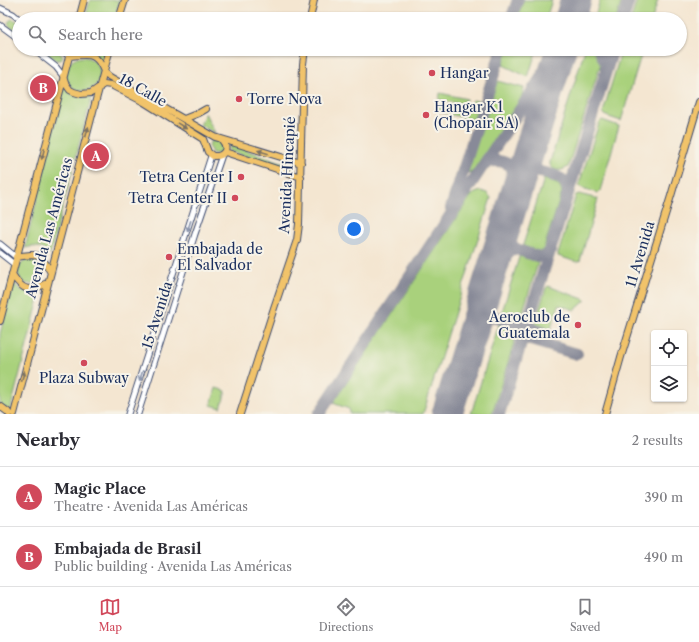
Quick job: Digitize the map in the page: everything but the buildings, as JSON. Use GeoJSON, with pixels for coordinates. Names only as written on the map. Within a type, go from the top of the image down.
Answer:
{"type":"FeatureCollection","features":[{"type":"Feature","properties":{"kind":"main road"},"geometry":{"type":"LineString","coordinates":[[81,12],[84,0]]}},
{"type":"Feature","properties":{"kind":"main road"},"geometry":{"type":"LineString","coordinates":[[121,12],[125,0]]}},
{"type":"Feature","properties":{"kind":"main road"},"geometry":{"type":"LineString","coordinates":[[311,12],[314,0]]}},
{"type":"Feature","properties":{"kind":"main road","name":"Avenida Las Américas"},"geometry":{"type":"LineString","coordinates":[[0,321],[69,56]]}},
{"type":"Feature","properties":{"kind":"main road","name":"18 Calle"},"geometry":{"type":"LineString","coordinates":[[69,56],[75,56]]}},
{"type":"Feature","properties":{"kind":"main road","name":"18 Calle"},"geometry":{"type":"LineString","coordinates":[[92,56],[98,61],[103,72],[111,78],[215,137]]}},
{"type":"Feature","properties":{"kind":"main road","name":"Avenida Las Américas"},"geometry":{"type":"LineString","coordinates":[[14,414],[50,271],[108,56]]}},
{"type":"Feature","properties":{"kind":"main road","name":"Avenida Hincapié"},"geometry":{"type":"LineString","coordinates":[[240,414],[297,240],[301,177],[304,56]]}},
{"type":"Feature","properties":{"kind":"main road","name":"18 Calle"},"geometry":{"type":"LineString","coordinates":[[63,76],[68,87],[74,92],[81,94],[94,91],[104,84],[111,84],[202,139],[206,147]]}},
{"type":"Feature","properties":{"kind":"main road","name":"11 Avenida"},"geometry":{"type":"LineString","coordinates":[[605,414],[699,102]]}},
{"type":"Feature","properties":{"kind":"main road"},"geometry":{"type":"LineString","coordinates":[[184,119],[206,109]]}},
{"type":"Feature","properties":{"kind":"main road"},"geometry":{"type":"LineString","coordinates":[[222,140],[226,145],[223,153],[218,156],[211,156],[206,147],[209,140],[218,137],[222,140],[301,163]]}},
{"type":"Feature","properties":{"kind":"main road"},"geometry":{"type":"LineString","coordinates":[[223,153],[301,177]]}},
{"type":"Feature","properties":{"kind":"main road"},"geometry":{"type":"LineString","coordinates":[[16,257],[32,255],[38,256],[42,259],[50,271]]}},
{"type":"Feature","properties":{"kind":"main road"},"geometry":{"type":"LineString","coordinates":[[12,274],[20,285],[28,289],[33,289],[47,283]]}},
{"type":"Feature","properties":{"kind":"main road"},"geometry":{"type":"LineString","coordinates":[[0,406],[9,414]]}},
{"type":"Feature","properties":{"kind":"street"},"geometry":{"type":"LineString","coordinates":[[0,8],[12,14]]}},
{"type":"Feature","properties":{"kind":"street"},"geometry":{"type":"LineString","coordinates":[[0,25],[12,34]]}},
{"type":"Feature","properties":{"kind":"street","name":"18 Calle"},"geometry":{"type":"LineString","coordinates":[[42,56],[56,67],[63,76]]}},
{"type":"Feature","properties":{"kind":"street","name":"15 Avenida"},"geometry":{"type":"LineString","coordinates":[[138,414],[195,234],[223,153]]}},
{"type":"Feature","properties":{"kind":"street","name":"15 Avenida"},"geometry":{"type":"LineString","coordinates":[[128,414],[211,156]]}},
{"type":"Feature","properties":{"kind":"street"},"geometry":{"type":"LineString","coordinates":[[0,244],[16,257]]}},
{"type":"Feature","properties":{"kind":"street"},"geometry":{"type":"LineString","coordinates":[[0,253],[14,264]]}},
{"type":"Feature","properties":{"kind":"green space"},"geometry":{"type":"Polygon","coordinates":[[[90,0],[120,0],[116,12],[87,12],[90,0]]]}},
{"type":"Feature","properties":{"kind":"green space"},"geometry":{"type":"Polygon","coordinates":[[[523,0],[552,0],[548,12],[519,12],[523,0]]]}},
{"type":"Feature","properties":{"kind":"green space"},"geometry":{"type":"Polygon","coordinates":[[[600,0],[622,0],[618,12],[596,12],[600,0]]]}},
{"type":"Feature","properties":{"kind":"green space"},"geometry":{"type":"Polygon","coordinates":[[[637,0],[658,0],[654,12],[633,12],[637,0]]]}},
{"type":"Feature","properties":{"kind":"green space"},"geometry":{"type":"Polygon","coordinates":[[[12,19],[12,28],[9,26],[8,22],[12,19]]]}},
{"type":"Feature","properties":{"kind":"green space"},"geometry":{"type":"Polygon","coordinates":[[[51,56],[63,57],[61,60],[56,60],[51,56]]]}},
{"type":"Feature","properties":{"kind":"green space"},"geometry":{"type":"Polygon","coordinates":[[[96,56],[103,56],[102,61],[96,56]]]}},
{"type":"Feature","properties":{"kind":"green space"},"geometry":{"type":"Polygon","coordinates":[[[506,56],[535,56],[528,77],[503,65],[506,56]]]}},
{"type":"Feature","properties":{"kind":"green space"},"geometry":{"type":"Polygon","coordinates":[[[583,56],[598,56],[601,63],[568,167],[561,170],[556,170],[550,165],[583,56]]]}},
{"type":"Feature","properties":{"kind":"green space"},"geometry":{"type":"Polygon","coordinates":[[[620,56],[641,56],[621,121],[606,116],[603,112],[620,56]]]}},
{"type":"Feature","properties":{"kind":"green space"},"geometry":{"type":"Polygon","coordinates":[[[80,57],[86,57],[95,62],[99,68],[99,80],[95,86],[86,91],[80,91],[71,86],[66,77],[66,71],[71,62],[80,57]]]}},
{"type":"Feature","properties":{"kind":"green space"},"geometry":{"type":"Polygon","coordinates":[[[497,81],[524,88],[521,99],[473,172],[468,173],[467,169],[497,81]]]}},
{"type":"Feature","properties":{"kind":"green space"},"geometry":{"type":"Polygon","coordinates":[[[64,87],[76,96],[92,96],[50,254],[38,247],[25,248],[64,87]]]}},
{"type":"Feature","properties":{"kind":"green space"},"geometry":{"type":"Polygon","coordinates":[[[440,93],[467,99],[462,103],[439,100],[440,93]]]}},
{"type":"Feature","properties":{"kind":"green space"},"geometry":{"type":"Polygon","coordinates":[[[473,100],[482,102],[475,120],[435,111],[437,105],[452,109],[464,109],[467,108],[473,100]]]}},
{"type":"Feature","properties":{"kind":"green space"},"geometry":{"type":"Polygon","coordinates":[[[205,113],[215,133],[200,125],[205,113]]]}},
{"type":"Feature","properties":{"kind":"green space"},"geometry":{"type":"Polygon","coordinates":[[[602,120],[619,126],[600,191],[597,193],[580,187],[579,184],[599,123],[602,120]]]}},
{"type":"Feature","properties":{"kind":"green space"},"geometry":{"type":"Polygon","coordinates":[[[219,140],[224,148],[219,154],[212,153],[209,147],[210,142],[219,140]]]}},
{"type":"Feature","properties":{"kind":"green space"},"geometry":{"type":"Polygon","coordinates":[[[230,145],[294,166],[295,172],[229,151],[230,145]]]}},
{"type":"Feature","properties":{"kind":"green space"},"geometry":{"type":"Polygon","coordinates":[[[544,179],[560,186],[562,192],[543,251],[542,253],[539,253],[522,248],[544,179]]]}},
{"type":"Feature","properties":{"kind":"green space"},"geometry":{"type":"Polygon","coordinates":[[[481,191],[487,193],[491,198],[423,414],[350,414],[349,409],[333,403],[471,196],[481,191]]]}},
{"type":"Feature","properties":{"kind":"green space"},"geometry":{"type":"Polygon","coordinates":[[[579,194],[598,199],[580,261],[577,262],[558,256],[558,254],[576,195],[579,194]]]}},
{"type":"Feature","properties":{"kind":"green space"},"geometry":{"type":"Polygon","coordinates":[[[520,254],[539,260],[520,321],[501,315],[520,254]]]}},
{"type":"Feature","properties":{"kind":"green space"},"geometry":{"type":"Polygon","coordinates":[[[30,260],[38,264],[42,272],[38,280],[30,284],[22,280],[18,272],[22,264],[30,260]]]}},
{"type":"Feature","properties":{"kind":"green space"},"geometry":{"type":"Polygon","coordinates":[[[13,282],[25,291],[41,291],[10,411],[0,404],[0,334],[13,282]]]}},
{"type":"Feature","properties":{"kind":"green space"},"geometry":{"type":"Polygon","coordinates":[[[548,286],[586,300],[575,310],[559,305],[550,331],[534,326],[546,288],[548,286]]]}},
{"type":"Feature","properties":{"kind":"green space"},"geometry":{"type":"Polygon","coordinates":[[[499,324],[515,329],[517,333],[492,414],[471,414],[499,324]]]}},
{"type":"Feature","properties":{"kind":"green space"},"geometry":{"type":"Polygon","coordinates":[[[216,388],[226,391],[221,408],[211,405],[216,388]]]}},
{"type":"Feature","properties":{"kind":"taxiway"},"geometry":{"type":"LineString","coordinates":[[514,12],[518,0]]}},
{"type":"Feature","properties":{"kind":"taxiway"},"geometry":{"type":"LineString","coordinates":[[577,0],[582,12]]}},
{"type":"Feature","properties":{"kind":"taxiway"},"geometry":{"type":"LineString","coordinates":[[625,12],[629,0]]}},
{"type":"Feature","properties":{"kind":"taxiway"},"geometry":{"type":"LineString","coordinates":[[451,208],[500,56]]}},
{"type":"Feature","properties":{"kind":"taxiway"},"geometry":{"type":"LineString","coordinates":[[319,414],[555,56]]}},
{"type":"Feature","properties":{"kind":"taxiway"},"geometry":{"type":"LineString","coordinates":[[602,56],[606,64],[606,70]]}},
{"type":"Feature","properties":{"kind":"taxiway"},"geometry":{"type":"LineString","coordinates":[[499,414],[611,56]]}},
{"type":"Feature","properties":{"kind":"taxiway"},"geometry":{"type":"LineString","coordinates":[[527,157],[531,166],[539,171]]}},
{"type":"Feature","properties":{"kind":"taxiway"},"geometry":{"type":"LineString","coordinates":[[483,166],[486,163],[494,161],[506,163],[513,168],[519,183]]}},
{"type":"Feature","properties":{"kind":"taxiway"},"geometry":{"type":"LineString","coordinates":[[522,174],[526,171],[535,171],[557,177],[565,182],[568,192]]}},
{"type":"Feature","properties":{"kind":"taxiway"},"geometry":{"type":"LineString","coordinates":[[505,227],[507,240],[511,246],[521,251],[542,257],[546,256],[550,251]]}},
{"type":"Feature","properties":{"kind":"taxiway"},"geometry":{"type":"LineString","coordinates":[[495,259],[505,251],[517,249]]}},
{"type":"Feature","properties":{"kind":"taxiway"},"geometry":{"type":"LineString","coordinates":[[485,292],[486,307],[489,312],[498,318],[517,325],[525,323]]}},
{"type":"Feature","properties":{"kind":"taxiway"},"geometry":{"type":"LineString","coordinates":[[474,326],[484,318],[496,318]]}},
{"type":"Feature","properties":{"kind":"taxiway"},"geometry":{"type":"LineString","coordinates":[[517,325],[522,329],[524,338],[577,354]]}},
{"type":"Feature","properties":{"kind":"taxiway"},"geometry":{"type":"LineString","coordinates":[[527,327],[544,333]]}},
{"type":"Feature","properties":{"kind":"runway"},"geometry":{"type":"LineString","coordinates":[[572,12],[576,0]]}},
{"type":"Feature","properties":{"kind":"runway"},"geometry":{"type":"LineString","coordinates":[[447,414],[559,56]]}},
{"type":"Feature","properties":{"kind":"place","name":"Hangar"},"geometry":{"type":"Point","coordinates":[432,73]}},
{"type":"Feature","properties":{"kind":"place","name":"Embajada de Brasil"},"geometry":{"type":"Point","coordinates":[43,88]}},
{"type":"Feature","properties":{"kind":"place","name":"Torre Nova"},"geometry":{"type":"Point","coordinates":[239,99]}},
{"type":"Feature","properties":{"kind":"place","name":"Hangar K1 (Chopair SA)"},"geometry":{"type":"Point","coordinates":[426,115]}},
{"type":"Feature","properties":{"kind":"place","name":"Magic Place"},"geometry":{"type":"Point","coordinates":[96,156]}},
{"type":"Feature","properties":{"kind":"place","name":"Tetra Center I"},"geometry":{"type":"Point","coordinates":[241,177]}},
{"type":"Feature","properties":{"kind":"place","name":"Tetra Center II"},"geometry":{"type":"Point","coordinates":[235,198]}},
{"type":"Feature","properties":{"kind":"place","name":"Embajada de El Salvador"},"geometry":{"type":"Point","coordinates":[169,257]}},
{"type":"Feature","properties":{"kind":"place","name":"Aeroclub de Guatemala"},"geometry":{"type":"Point","coordinates":[578,325]}},
{"type":"Feature","properties":{"kind":"place","name":"Plaza Subway"},"geometry":{"type":"Point","coordinates":[84,363]}}]}
